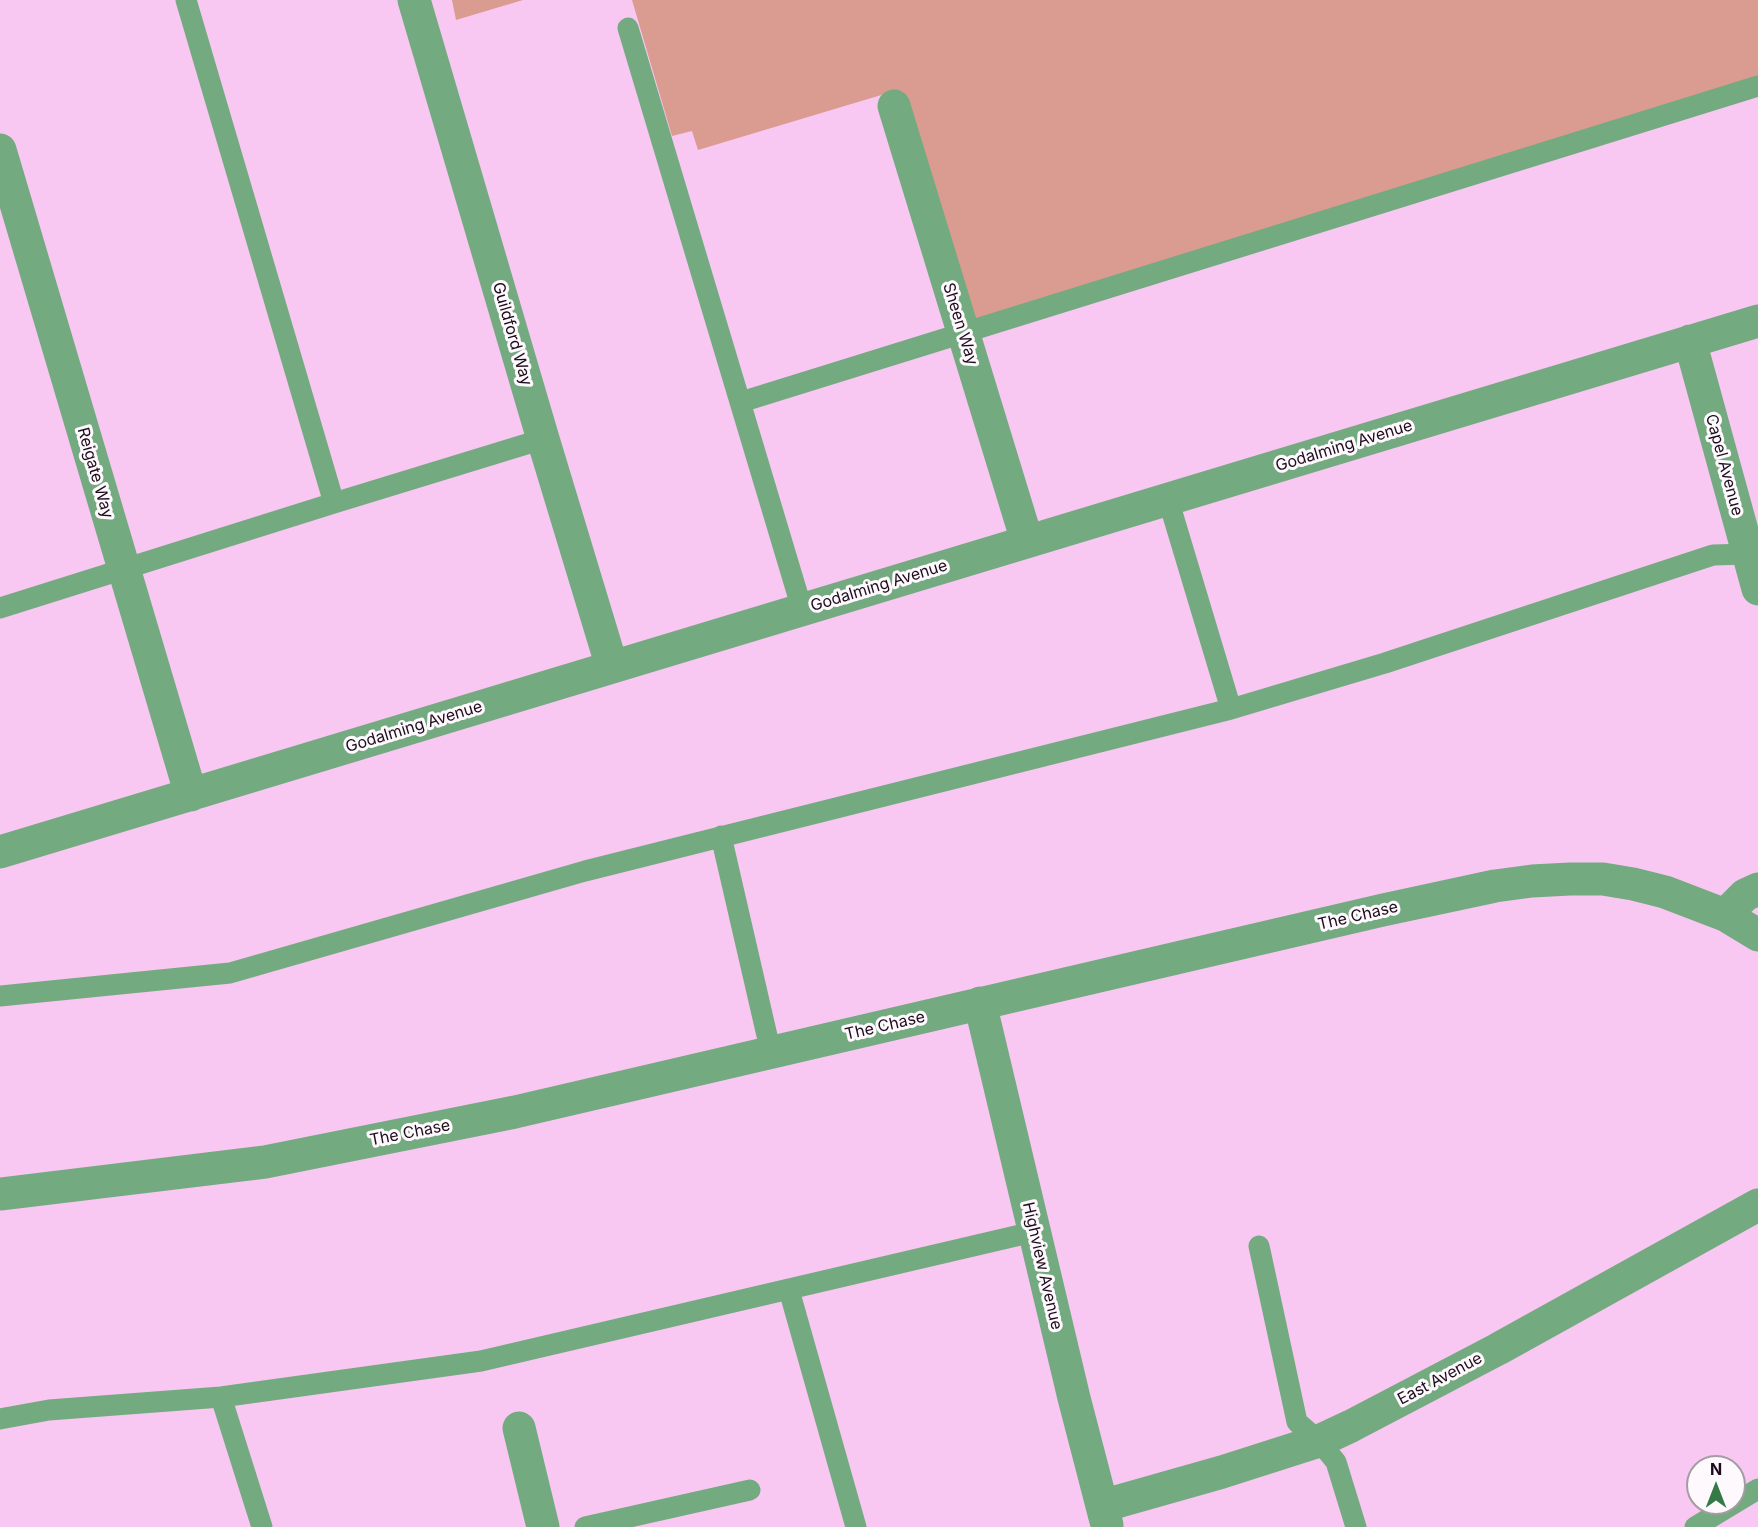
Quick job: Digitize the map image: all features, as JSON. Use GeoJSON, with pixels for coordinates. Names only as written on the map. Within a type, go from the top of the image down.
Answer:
{"type":"FeatureCollection","features":[{"type":"Feature","properties":{"kind":"street","name":"Guildford Way"},"geometry":{"type":"LineString","coordinates":[[414,0],[612,667]]}},
{"type":"Feature","properties":{"kind":"street","name":"Sheen Way"},"geometry":{"type":"LineString","coordinates":[[894,106],[1027,541]]}},
{"type":"Feature","properties":{"kind":"street","name":"Reigate Way"},"geometry":{"type":"LineString","coordinates":[[0,150],[191,795]]}},
{"type":"Feature","properties":{"kind":"street","name":"Godalming Avenue"},"geometry":{"type":"LineString","coordinates":[[0,852],[1758,321]]}},
{"type":"Feature","properties":{"kind":"street","name":"Capel Avenue"},"geometry":{"type":"LineString","coordinates":[[1690,341],[1753,553],[1758,589]]}},
{"type":"Feature","properties":{"kind":"street","name":"The Chase"},"geometry":{"type":"LineString","coordinates":[[0,1194],[266,1162],[515,1112],[1449,895],[1532,881],[1603,879],[1633,884],[1665,892],[1725,915],[1758,935]]}},
{"type":"Feature","properties":{"kind":"street"},"geometry":{"type":"LineString","coordinates":[[1725,915],[1745,895],[1758,889]]}},
{"type":"Feature","properties":{"kind":"street","name":"Highview Avenue"},"geometry":{"type":"LineString","coordinates":[[980,1004],[1033,1232],[1105,1516]]}},
{"type":"Feature","properties":{"kind":"street","name":"East Avenue"},"geometry":{"type":"LineString","coordinates":[[1105,1516],[1222,1472],[1319,1441],[1508,1343],[1758,1205]]}},
{"type":"Feature","properties":{"kind":"street"},"geometry":{"type":"LineString","coordinates":[[519,1428],[543,1527]]}},
{"type":"Feature","properties":{"kind":"lane"},"geometry":{"type":"LineString","coordinates":[[186,0],[334,503]]}},
{"type":"Feature","properties":{"kind":"lane"},"geometry":{"type":"LineString","coordinates":[[628,28],[802,609]]}},
{"type":"Feature","properties":{"kind":"lane"},"geometry":{"type":"LineString","coordinates":[[741,402],[1758,86]]}},
{"type":"Feature","properties":{"kind":"lane"},"geometry":{"type":"LineString","coordinates":[[0,608],[543,439]]}},
{"type":"Feature","properties":{"kind":"lane"},"geometry":{"type":"LineString","coordinates":[[1167,499],[1231,709]]}},
{"type":"Feature","properties":{"kind":"lane"},"geometry":{"type":"LineString","coordinates":[[0,996],[230,973],[585,872],[721,836],[1231,709],[1385,663],[1713,555],[1753,553]]}},
{"type":"Feature","properties":{"kind":"lane"},"geometry":{"type":"LineString","coordinates":[[721,836],[771,1053]]}},
{"type":"Feature","properties":{"kind":"lane"},"geometry":{"type":"LineString","coordinates":[[0,1419],[50,1410],[221,1397],[481,1361],[1033,1232]]}},
{"type":"Feature","properties":{"kind":"lane"},"geometry":{"type":"LineString","coordinates":[[1259,1246],[1297,1422],[1319,1441],[1336,1462],[1356,1527]]}},
{"type":"Feature","properties":{"kind":"lane"},"geometry":{"type":"LineString","coordinates":[[789,1290],[856,1527]]}},
{"type":"Feature","properties":{"kind":"lane"},"geometry":{"type":"LineString","coordinates":[[221,1397],[262,1527]]}},
{"type":"Feature","properties":{"kind":"lane"},"geometry":{"type":"LineString","coordinates":[[1695,1527],[1758,1489]]}},
{"type":"Feature","properties":{"kind":"lane"},"geometry":{"type":"LineString","coordinates":[[585,1527],[750,1490]]}},
{"type":"Feature","properties":{"kind":"shaded area"},"geometry":{"type":"Polygon","coordinates":[[[452,0],[523,0],[456,20],[452,0]]]}},
{"type":"Feature","properties":{"kind":"shaded area"},"geometry":{"type":"Polygon","coordinates":[[[632,0],[1758,0],[1758,82],[963,333],[888,93],[698,150],[692,131],[672,136],[632,0]]]}}]}
